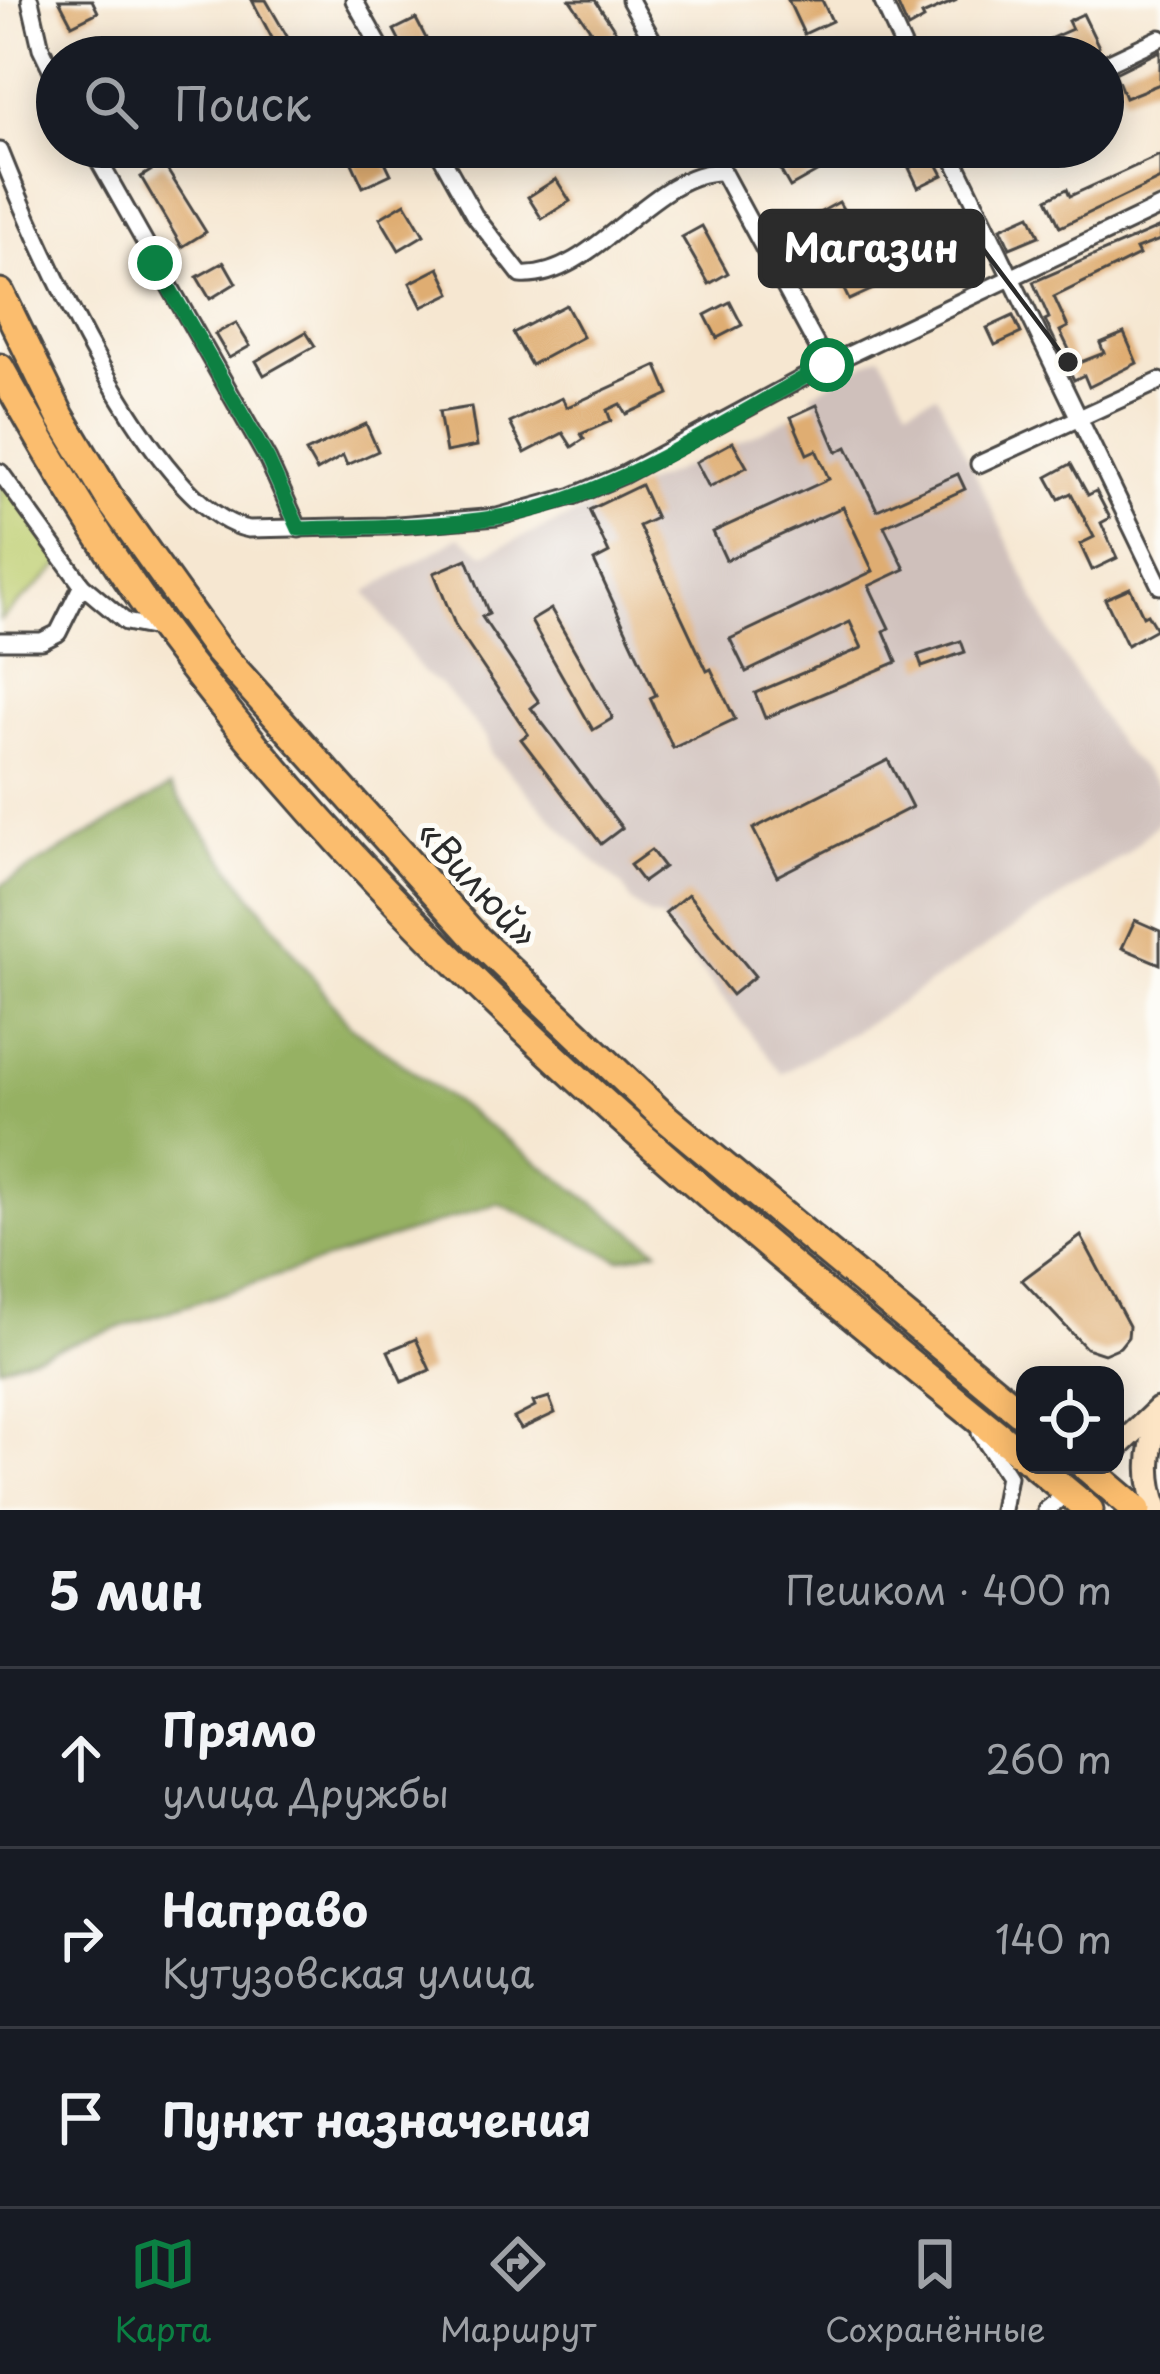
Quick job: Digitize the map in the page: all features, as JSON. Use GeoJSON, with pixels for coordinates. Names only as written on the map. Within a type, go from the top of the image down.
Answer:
{"type":"FeatureCollection","features":[{"type":"Feature","properties":{"kind":"highway","name":"«Вилюй»"},"geometry":{"type":"LineString","coordinates":[[0,293],[60,416],[115,506],[217,650],[343,793],[477,939],[661,1114],[1016,1408]]}},
{"type":"Feature","properties":{"kind":"highway","name":"«Вилюй»"},"geometry":{"type":"LineString","coordinates":[[0,368],[65,485],[164,630],[287,782],[433,939],[646,1142],[1016,1449]]}},
{"type":"Feature","properties":{"kind":"highway"},"geometry":{"type":"LineString","coordinates":[[1043,1474],[1068,1504],[1087,1474]]}},
{"type":"Feature","properties":{"kind":"highway"},"geometry":{"type":"LineString","coordinates":[[1098,1474],[1137,1510]]}},
{"type":"Feature","properties":{"kind":"main road"},"geometry":{"type":"LineString","coordinates":[[1124,1430],[1160,1406]]}},
{"type":"Feature","properties":{"kind":"main road"},"geometry":{"type":"LineString","coordinates":[[1124,1441],[1160,1406]]}},
{"type":"Feature","properties":{"kind":"main road"},"geometry":{"type":"LineString","coordinates":[[1158,1510],[1148,1469],[1160,1418]]}},
{"type":"Feature","properties":{"kind":"street"},"geometry":{"type":"LineString","coordinates":[[30,0],[38,36]]}},
{"type":"Feature","properties":{"kind":"street"},"geometry":{"type":"LineString","coordinates":[[354,0],[374,36]]}},
{"type":"Feature","properties":{"kind":"street"},"geometry":{"type":"LineString","coordinates":[[630,0],[650,36]]}},
{"type":"Feature","properties":{"kind":"street"},"geometry":{"type":"LineString","coordinates":[[882,0],[898,36]]}},
{"type":"Feature","properties":{"kind":"street"},"geometry":{"type":"LineString","coordinates":[[1124,55],[1160,38]]}},
{"type":"Feature","properties":{"kind":"street"},"geometry":{"type":"LineString","coordinates":[[0,151],[86,337],[136,422],[211,514],[233,526],[299,529],[497,517],[541,507],[623,475],[827,365],[1160,207]]}},
{"type":"Feature","properties":{"kind":"street"},"geometry":{"type":"LineString","coordinates":[[103,168],[268,460],[299,529]]}},
{"type":"Feature","properties":{"kind":"street"},"geometry":{"type":"LineString","coordinates":[[448,168],[474,215],[521,275],[542,277],[570,263],[667,193],[710,172],[722,172]]}},
{"type":"Feature","properties":{"kind":"street"},"geometry":{"type":"LineString","coordinates":[[720,168],[827,365]]}},
{"type":"Feature","properties":{"kind":"street"},"geometry":{"type":"LineString","coordinates":[[958,168],[1154,565],[1160,586]]}},
{"type":"Feature","properties":{"kind":"street"},"geometry":{"type":"LineString","coordinates":[[979,464],[1160,381]]}},
{"type":"Feature","properties":{"kind":"street"},"geometry":{"type":"LineString","coordinates":[[0,472],[82,585],[126,622],[164,630]]}},
{"type":"Feature","properties":{"kind":"street"},"geometry":{"type":"LineString","coordinates":[[1,640],[42,641],[58,633],[82,585]]}},
{"type":"Feature","properties":{"kind":"street"},"geometry":{"type":"LineString","coordinates":[[952,1398],[1002,1461],[1008,1486],[1002,1510]]}},
{"type":"Feature","properties":{"kind":"shaded area"},"geometry":{"type":"Polygon","coordinates":[[[881,355],[908,407],[937,394],[1058,647],[1119,745],[1160,787],[1160,821],[1095,875],[782,1074],[660,918],[649,916],[631,901],[623,887],[491,754],[486,737],[441,685],[422,672],[366,592],[459,537],[484,554],[696,462],[816,405],[812,393],[881,355]]]}},
{"type":"Feature","properties":{"kind":"green space"},"geometry":{"type":"Polygon","coordinates":[[[0,468],[66,560],[0,620],[0,468]]]}},
{"type":"Feature","properties":{"kind":"green space"},"geometry":{"type":"Polygon","coordinates":[[[170,787],[349,1025],[658,1250],[619,1259],[498,1203],[0,1367],[0,886],[170,787]]]}},
{"type":"Feature","properties":{"kind":"building"},"geometry":{"type":"Polygon","coordinates":[[[59,0],[92,0],[98,12],[72,25],[59,0]]]}},
{"type":"Feature","properties":{"kind":"building"},"geometry":{"type":"Polygon","coordinates":[[[252,0],[266,0],[287,36],[271,36],[252,0]]]}},
{"type":"Feature","properties":{"kind":"building"},"geometry":{"type":"Polygon","coordinates":[[[570,0],[595,0],[617,33],[595,36],[570,0]]]}},
{"type":"Feature","properties":{"kind":"building"},"geometry":{"type":"Polygon","coordinates":[[[788,0],[822,0],[832,21],[804,34],[788,0]]]}},
{"type":"Feature","properties":{"kind":"building"},"geometry":{"type":"Polygon","coordinates":[[[957,0],[922,15],[924,19],[908,28],[897,3],[957,0]]]}},
{"type":"Feature","properties":{"kind":"building"},"geometry":{"type":"Polygon","coordinates":[[[1083,14],[1094,36],[1056,36],[1072,29],[1068,21],[1083,14]]]}},
{"type":"Feature","properties":{"kind":"building"},"geometry":{"type":"Polygon","coordinates":[[[416,19],[425,36],[397,36],[394,30],[416,19]]]}},
{"type":"Feature","properties":{"kind":"building"},"geometry":{"type":"Polygon","coordinates":[[[1160,51],[1160,84],[1125,98],[1124,69],[1160,51]]]}},
{"type":"Feature","properties":{"kind":"building"},"geometry":{"type":"Polygon","coordinates":[[[1160,155],[1160,179],[1060,227],[1047,199],[1067,189],[1070,196],[1160,155]]]}},
{"type":"Feature","properties":{"kind":"building"},"geometry":{"type":"Polygon","coordinates":[[[155,168],[166,168],[206,232],[182,247],[141,177],[155,168]]]}},
{"type":"Feature","properties":{"kind":"building"},"geometry":{"type":"Polygon","coordinates":[[[354,168],[388,168],[391,174],[363,187],[354,168]]]}},
{"type":"Feature","properties":{"kind":"building"},"geometry":{"type":"Polygon","coordinates":[[[779,168],[822,169],[790,187],[779,168]]]}},
{"type":"Feature","properties":{"kind":"building"},"geometry":{"type":"Polygon","coordinates":[[[909,168],[939,168],[943,175],[918,187],[909,168]]]}},
{"type":"Feature","properties":{"kind":"building"},"geometry":{"type":"Polygon","coordinates":[[[556,179],[570,201],[542,219],[528,197],[556,179]]]}},
{"type":"Feature","properties":{"kind":"building"},"geometry":{"type":"Polygon","coordinates":[[[839,202],[852,225],[820,242],[808,219],[839,202]]]}},
{"type":"Feature","properties":{"kind":"building"},"geometry":{"type":"Polygon","coordinates":[[[405,203],[424,235],[399,250],[380,218],[405,203]]]}},
{"type":"Feature","properties":{"kind":"building"},"geometry":{"type":"Polygon","coordinates":[[[1030,215],[1039,236],[1010,248],[1001,228],[1030,215]]]}},
{"type":"Feature","properties":{"kind":"building"},"geometry":{"type":"Polygon","coordinates":[[[702,226],[728,273],[709,284],[682,237],[702,226]]]}},
{"type":"Feature","properties":{"kind":"building"},"geometry":{"type":"Polygon","coordinates":[[[1160,227],[1160,240],[1136,249],[1139,255],[1054,297],[1068,327],[1060,331],[1076,364],[1104,353],[1100,343],[1124,333],[1137,363],[1089,387],[1084,375],[1074,380],[1033,282],[1160,227]]]}},
{"type":"Feature","properties":{"kind":"building"},"geometry":{"type":"Polygon","coordinates":[[[871,261],[882,285],[849,300],[838,277],[871,261]]]}},
{"type":"Feature","properties":{"kind":"building"},"geometry":{"type":"Polygon","coordinates":[[[224,262],[236,283],[210,299],[197,277],[224,262]]]}},
{"type":"Feature","properties":{"kind":"building"},"geometry":{"type":"Polygon","coordinates":[[[439,268],[451,293],[422,307],[410,283],[439,268]]]}},
{"type":"Feature","properties":{"kind":"building"},"geometry":{"type":"Polygon","coordinates":[[[730,302],[742,325],[717,338],[705,315],[730,302]]]}},
{"type":"Feature","properties":{"kind":"building"},"geometry":{"type":"Polygon","coordinates":[[[566,305],[583,337],[531,365],[513,333],[566,305]]]}},
{"type":"Feature","properties":{"kind":"building"},"geometry":{"type":"Polygon","coordinates":[[[1013,316],[1021,333],[995,345],[987,328],[1013,316]]]}},
{"type":"Feature","properties":{"kind":"building"},"geometry":{"type":"Polygon","coordinates":[[[236,323],[250,346],[229,358],[215,334],[236,323]]]}},
{"type":"Feature","properties":{"kind":"building"},"geometry":{"type":"Polygon","coordinates":[[[306,332],[315,346],[264,375],[256,361],[306,332]]]}},
{"type":"Feature","properties":{"kind":"building"},"geometry":{"type":"Polygon","coordinates":[[[657,366],[669,394],[626,414],[620,404],[607,410],[611,421],[581,434],[584,439],[572,447],[563,433],[525,453],[510,423],[562,398],[567,407],[657,366]]]}},
{"type":"Feature","properties":{"kind":"building"},"geometry":{"type":"Polygon","coordinates":[[[817,405],[837,452],[847,447],[877,510],[958,474],[965,489],[884,526],[905,569],[869,586],[889,628],[884,631],[897,662],[765,718],[755,693],[862,648],[850,622],[746,672],[730,639],[873,571],[843,507],[726,560],[713,532],[829,479],[816,450],[807,454],[791,417],[817,405]]]}},
{"type":"Feature","properties":{"kind":"building"},"geometry":{"type":"Polygon","coordinates":[[[471,407],[477,446],[446,452],[439,412],[471,407]]]}},
{"type":"Feature","properties":{"kind":"building"},"geometry":{"type":"Polygon","coordinates":[[[366,424],[378,451],[347,465],[343,456],[317,471],[306,452],[366,424]]]}},
{"type":"Feature","properties":{"kind":"building"},"geometry":{"type":"Polygon","coordinates":[[[733,442],[747,467],[709,487],[696,462],[733,442]]]}},
{"type":"Feature","properties":{"kind":"building"},"geometry":{"type":"Polygon","coordinates":[[[1071,464],[1088,495],[1096,491],[1110,518],[1101,523],[1117,558],[1092,570],[1080,544],[1094,537],[1071,493],[1059,499],[1047,477],[1071,464]]]}},
{"type":"Feature","properties":{"kind":"building"},"geometry":{"type":"Polygon","coordinates":[[[641,485],[656,518],[639,526],[707,671],[711,669],[735,719],[673,748],[650,698],[656,695],[594,561],[609,553],[589,510],[641,485]]]}},
{"type":"Feature","properties":{"kind":"building"},"geometry":{"type":"Polygon","coordinates":[[[467,559],[489,614],[482,617],[539,702],[531,708],[622,828],[601,844],[521,739],[528,734],[456,627],[434,573],[467,559]]]}},
{"type":"Feature","properties":{"kind":"building"},"geometry":{"type":"Polygon","coordinates":[[[1130,588],[1143,616],[1147,614],[1156,629],[1127,645],[1105,599],[1130,588]]]}},
{"type":"Feature","properties":{"kind":"building"},"geometry":{"type":"Polygon","coordinates":[[[551,609],[613,718],[593,730],[531,621],[551,609]]]}},
{"type":"Feature","properties":{"kind":"building"},"geometry":{"type":"Polygon","coordinates":[[[961,641],[965,652],[922,667],[918,655],[961,641]]]}},
{"type":"Feature","properties":{"kind":"building"},"geometry":{"type":"Polygon","coordinates":[[[888,760],[912,807],[777,876],[753,829],[888,760]]]}},
{"type":"Feature","properties":{"kind":"building"},"geometry":{"type":"Polygon","coordinates":[[[651,850],[664,867],[643,882],[630,865],[651,850]]]}},
{"type":"Feature","properties":{"kind":"building"},"geometry":{"type":"Polygon","coordinates":[[[688,894],[755,976],[732,995],[665,913],[688,894]]]}},
{"type":"Feature","properties":{"kind":"building"},"geometry":{"type":"Polygon","coordinates":[[[1135,920],[1160,931],[1160,964],[1122,948],[1135,920]]]}},
{"type":"Feature","properties":{"kind":"building"},"geometry":{"type":"Polygon","coordinates":[[[1081,1236],[1129,1326],[1120,1347],[1104,1354],[1086,1348],[1022,1280],[1081,1236]]]}},
{"type":"Feature","properties":{"kind":"building"},"geometry":{"type":"Polygon","coordinates":[[[416,1339],[430,1370],[402,1382],[388,1351],[416,1339]]]}},
{"type":"Feature","properties":{"kind":"building"},"geometry":{"type":"Polygon","coordinates":[[[549,1397],[555,1413],[521,1429],[514,1418],[535,1407],[533,1402],[549,1397]]]}},
{"type":"Feature","properties":{"kind":"place","name":"Магазин"},"geometry":{"type":"Point","coordinates":[1068,362]}},
{"type":"Feature","properties":{"kind":"route"},"geometry":{"type":"LineString","coordinates":[[155,263],[268,460],[299,529],[497,517],[541,507],[623,475],[827,365]]}}]}
